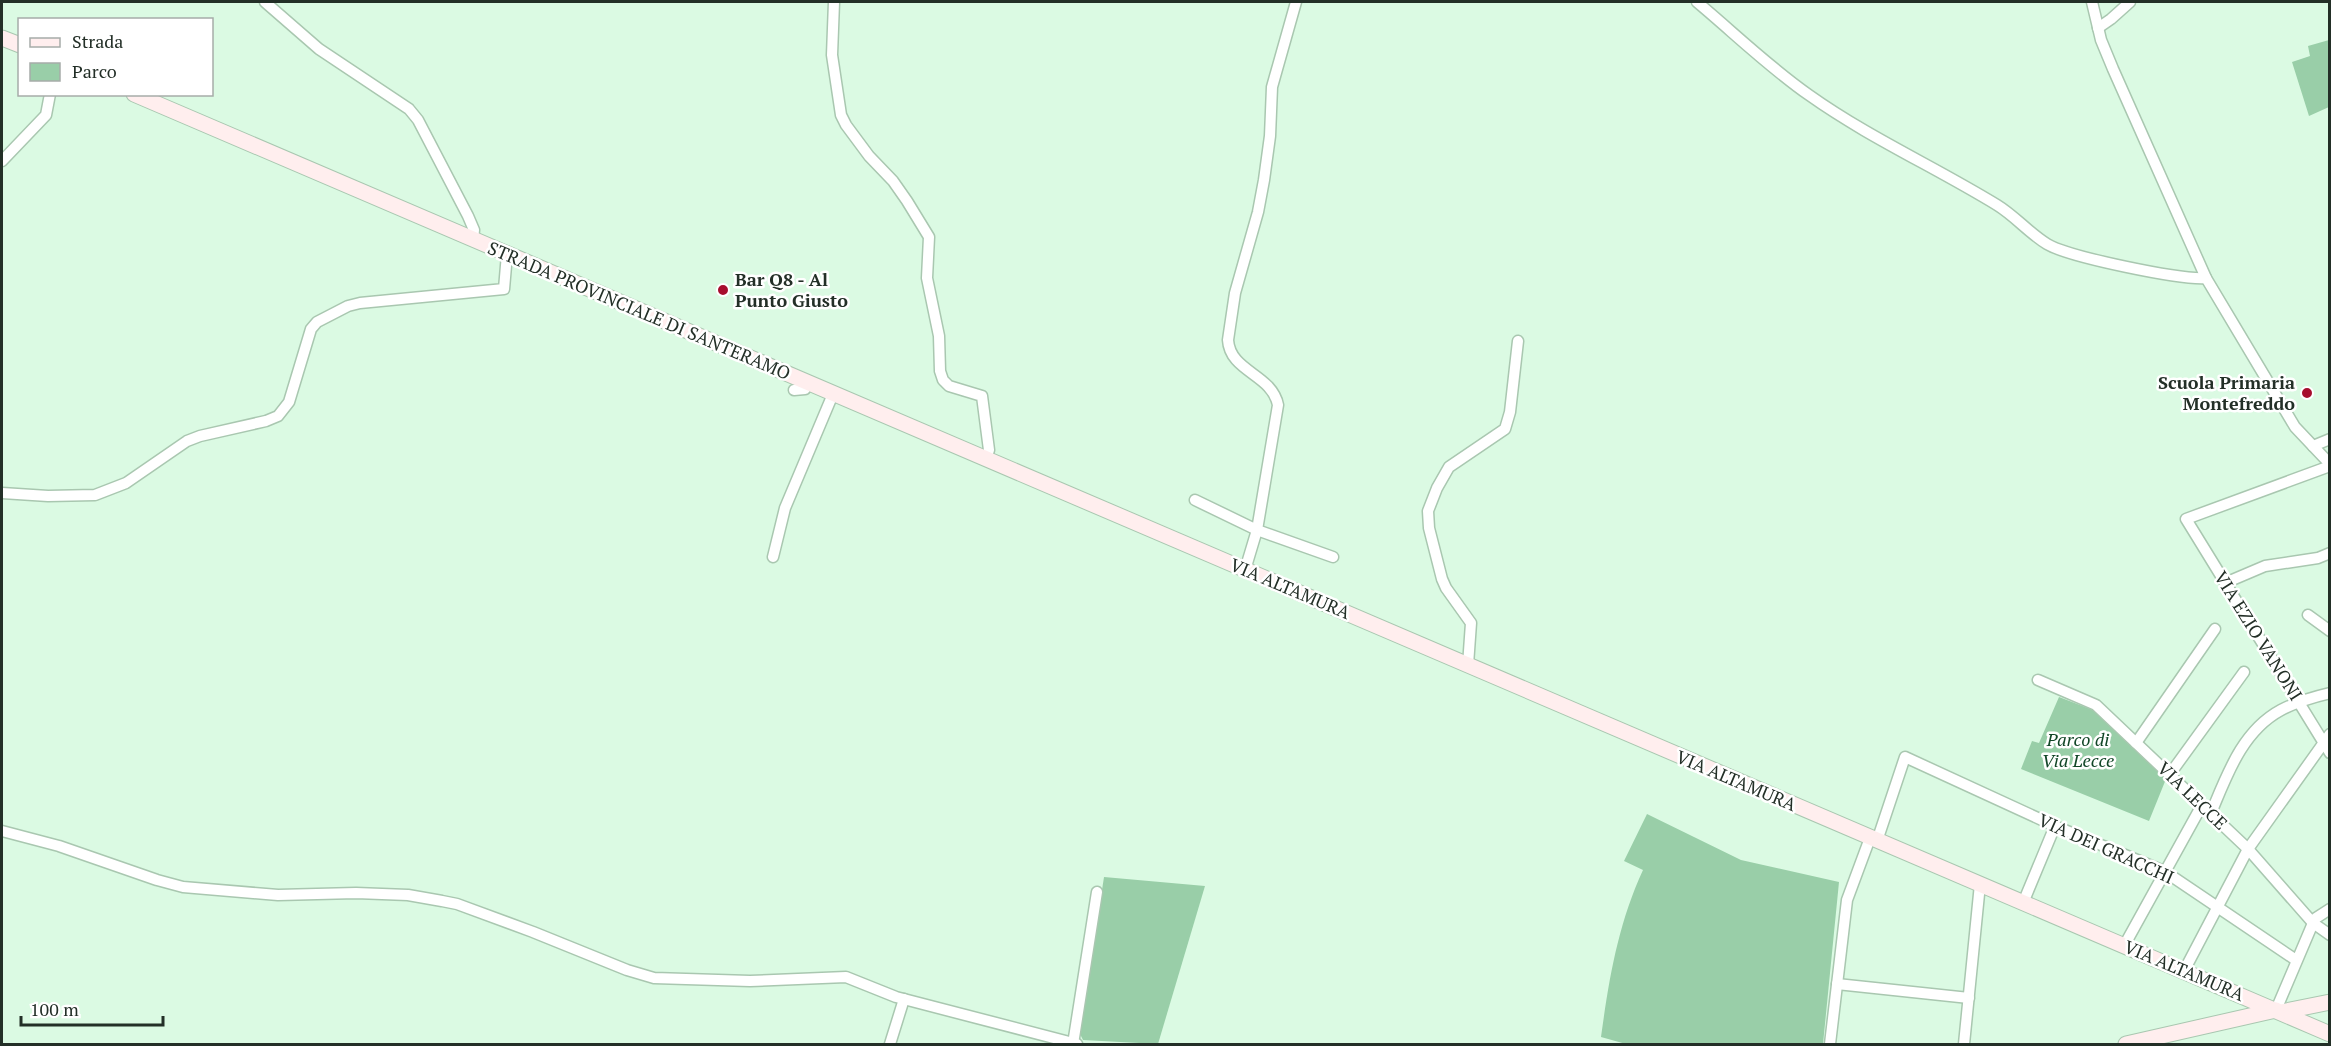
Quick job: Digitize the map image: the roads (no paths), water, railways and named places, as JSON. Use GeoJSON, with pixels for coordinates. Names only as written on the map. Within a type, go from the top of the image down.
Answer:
{"type":"FeatureCollection","features":[{"type":"Feature","properties":{"kind":"main road"},"geometry":{"type":"LineString","coordinates":[[2,38],[18,44]]}},
{"type":"Feature","properties":{"kind":"main road","name":"STRADA PROVINCIALE DI SANTERAMO"},"geometry":{"type":"LineString","coordinates":[[139,96],[507,254],[801,386],[833,394],[1144,527]]}},
{"type":"Feature","properties":{"kind":"main road","name":"VIA ALTAMURA"},"geometry":{"type":"LineString","coordinates":[[1144,527],[2330,1034]]}},
{"type":"Feature","properties":{"kind":"main road"},"geometry":{"type":"LineString","coordinates":[[2126,1044],[2330,1002]]}},
{"type":"Feature","properties":{"kind":"street"},"geometry":{"type":"LineString","coordinates":[[265,2],[319,49],[409,109],[418,120],[468,216],[474,230],[473,240]]}},
{"type":"Feature","properties":{"kind":"street"},"geometry":{"type":"LineString","coordinates":[[834,2],[832,55],[841,115],[869,156],[893,181],[929,237],[927,278],[939,336],[940,371],[943,380],[949,386],[982,396],[989,450],[986,459]]}},
{"type":"Feature","properties":{"kind":"street"},"geometry":{"type":"LineString","coordinates":[[1245,570],[1257,530],[1278,405],[1271,387],[1236,361],[1228,347],[1228,340],[1235,293],[1258,212],[1264,180],[1270,136],[1272,87],[1296,2]]}},
{"type":"Feature","properties":{"kind":"street"},"geometry":{"type":"LineString","coordinates":[[1697,2],[1808,95],[1905,155],[1998,206],[2047,244],[2067,252],[2120,264],[2194,279],[2206,278]]}},
{"type":"Feature","properties":{"kind":"street"},"geometry":{"type":"LineString","coordinates":[[2092,2],[2098,28],[2113,69],[2206,278],[2295,427],[2330,465]]}},
{"type":"Feature","properties":{"kind":"street"},"geometry":{"type":"LineString","coordinates":[[2098,28],[2130,2]]}},
{"type":"Feature","properties":{"kind":"street"},"geometry":{"type":"LineString","coordinates":[[2,161],[46,115],[50,96]]}},
{"type":"Feature","properties":{"kind":"street"},"geometry":{"type":"LineString","coordinates":[[2,493],[48,496],[95,495],[126,483],[187,441],[278,416],[289,402],[308,336],[317,322],[348,306],[360,303],[504,289],[507,254]]}},
{"type":"Feature","properties":{"kind":"street"},"geometry":{"type":"LineString","coordinates":[[1468,665],[1472,623],[1451,596],[1442,579],[1429,528],[1428,511],[1449,467],[1506,429],[1518,341]]}},
{"type":"Feature","properties":{"kind":"street"},"geometry":{"type":"LineString","coordinates":[[774,557],[785,508],[833,394]]}},
{"type":"Feature","properties":{"kind":"street"},"geometry":{"type":"LineString","coordinates":[[2313,446],[2330,439]]}},
{"type":"Feature","properties":{"kind":"street","name":"VIA EZIO VANONI"},"geometry":{"type":"LineString","coordinates":[[2330,465],[2186,519],[2298,702],[2326,738],[2330,753]]}},
{"type":"Feature","properties":{"kind":"street"},"geometry":{"type":"LineString","coordinates":[[1195,500],[1257,530],[1333,557]]}},
{"type":"Feature","properties":{"kind":"street"},"geometry":{"type":"LineString","coordinates":[[2225,583],[2265,566],[2330,554]]}},
{"type":"Feature","properties":{"kind":"street"},"geometry":{"type":"LineString","coordinates":[[2308,615],[2330,631]]}},
{"type":"Feature","properties":{"kind":"street"},"geometry":{"type":"LineString","coordinates":[[2136,742],[2215,629]]}},
{"type":"Feature","properties":{"kind":"street"},"geometry":{"type":"LineString","coordinates":[[2170,774],[2244,672]]}},
{"type":"Feature","properties":{"kind":"street","name":"VIA LECCE"},"geometry":{"type":"LineString","coordinates":[[2038,680],[2096,705],[2248,849],[2313,923],[2330,935]]}},
{"type":"Feature","properties":{"kind":"street"},"geometry":{"type":"LineString","coordinates":[[2211,813],[2239,750],[2261,723],[2279,710],[2330,693]]}},
{"type":"Feature","properties":{"kind":"street"},"geometry":{"type":"LineString","coordinates":[[2184,971],[2248,849],[2326,738]]}},
{"type":"Feature","properties":{"kind":"street","name":"VIA DEI GRACCHI"},"geometry":{"type":"LineString","coordinates":[[1874,839],[1905,757],[2055,826],[2164,871],[2296,960]]}},
{"type":"Feature","properties":{"kind":"street"},"geometry":{"type":"LineString","coordinates":[[2124,946],[2202,805]]}},
{"type":"Feature","properties":{"kind":"street"},"geometry":{"type":"LineString","coordinates":[[2023,903],[2055,826]]}},
{"type":"Feature","properties":{"kind":"street"},"geometry":{"type":"LineString","coordinates":[[2,831],[59,846],[183,887],[278,895],[356,893],[408,895],[442,901],[533,932],[627,970],[654,978],[750,981],[837,976],[859,980],[904,999],[1075,1044],[1097,892]]}},
{"type":"Feature","properties":{"kind":"street"},"geometry":{"type":"LineString","coordinates":[[1830,1044],[1847,900],[1874,839]]}},
{"type":"Feature","properties":{"kind":"street"},"geometry":{"type":"LineString","coordinates":[[1964,1044],[1980,884]]}},
{"type":"Feature","properties":{"kind":"street"},"geometry":{"type":"LineString","coordinates":[[2279,1011],[2296,960],[2313,923],[2316,918],[2330,909]]}},
{"type":"Feature","properties":{"kind":"street"},"geometry":{"type":"LineString","coordinates":[[1837,984],[1969,998]]}},
{"type":"Feature","properties":{"kind":"street"},"geometry":{"type":"LineString","coordinates":[[890,1044],[904,999]]}},
{"type":"Feature","properties":{"kind":"place","name":"Bar Q8 - Al Punto Giusto"},"geometry":{"type":"Point","coordinates":[723,290]}},
{"type":"Feature","properties":{"kind":"place","name":"Scuola Primaria Montefreddo"},"geometry":{"type":"Point","coordinates":[2307,393]}},
{"type":"Feature","properties":{"kind":"park label","name":"Parco di Via Lecce"},"geometry":{"type":"Point","coordinates":[2078,750]}}]}
